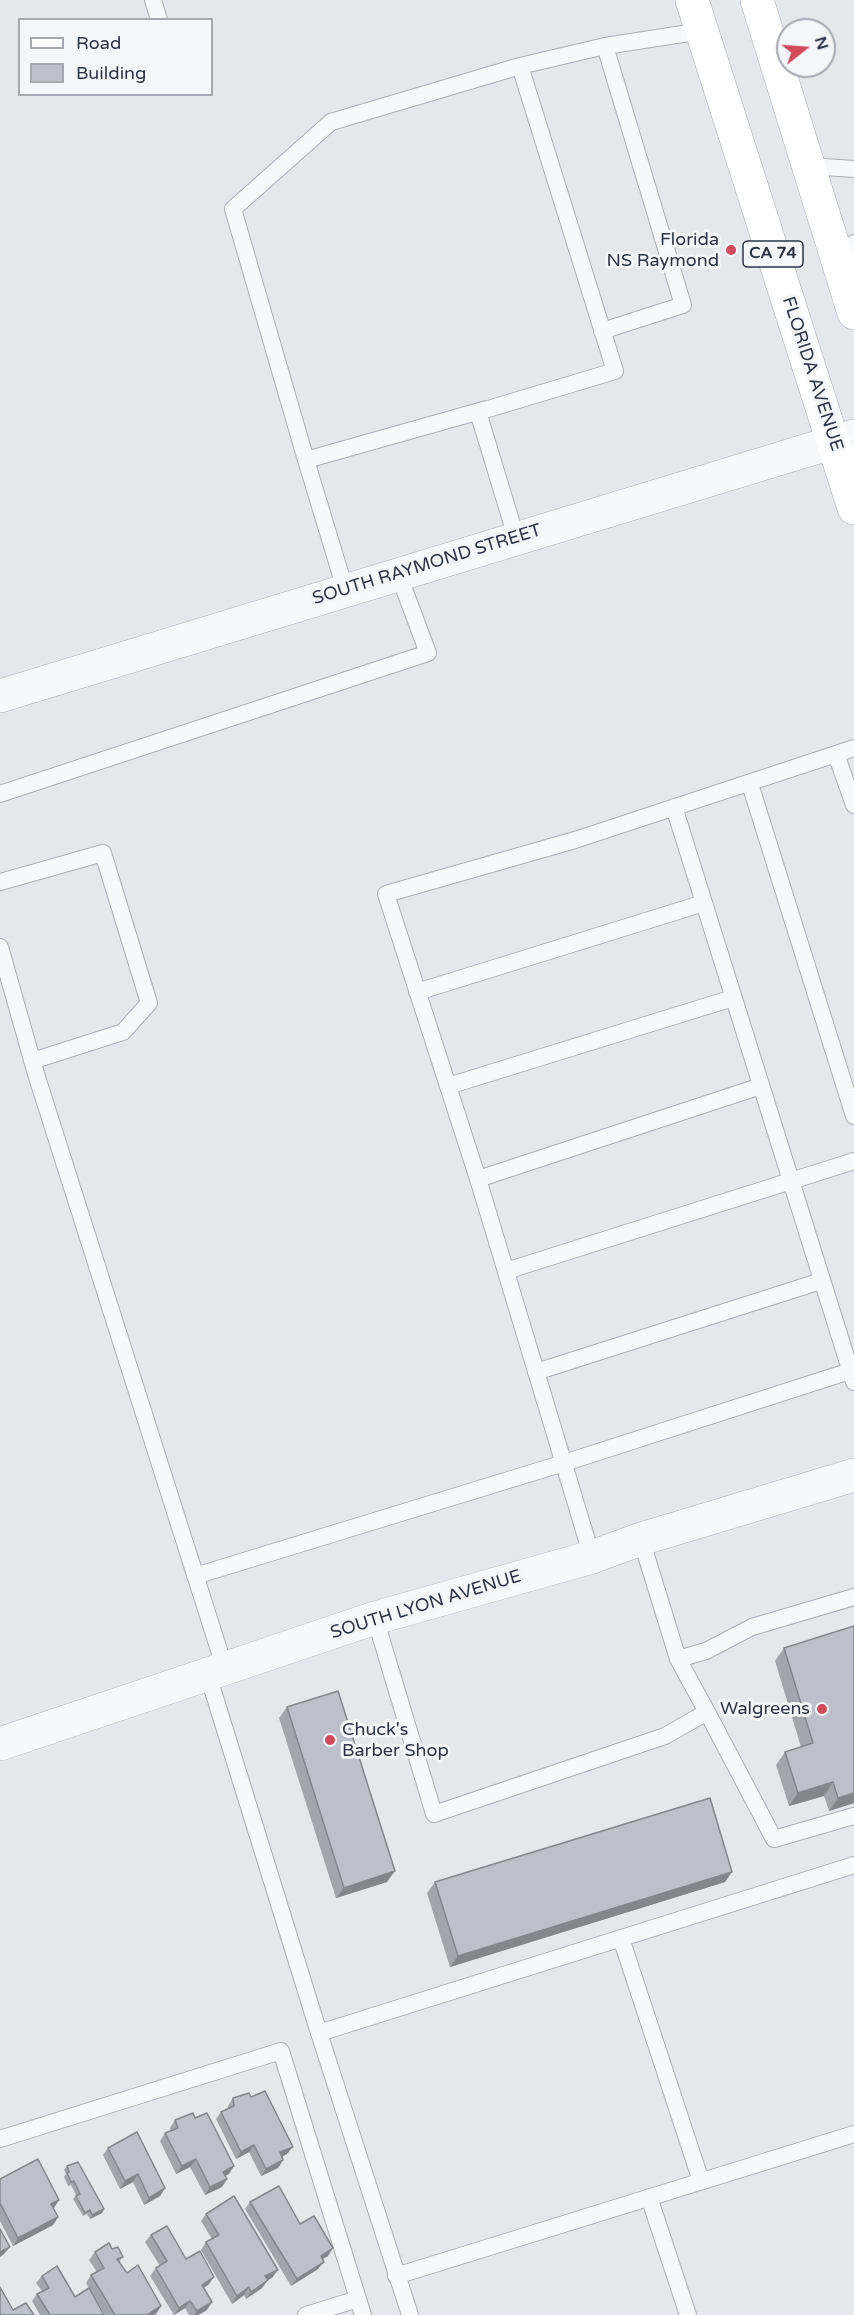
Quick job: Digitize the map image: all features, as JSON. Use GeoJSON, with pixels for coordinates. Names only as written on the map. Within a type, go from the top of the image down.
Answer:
{"type":"FeatureCollection","features":[{"type":"Feature","properties":{"kind":"main road","name":"FLORIDA AVENUE"},"geometry":{"type":"LineString","coordinates":[[692,0],[844,439],[854,508]]}},
{"type":"Feature","properties":{"kind":"main road"},"geometry":{"type":"LineString","coordinates":[[758,0],[810,166],[847,254],[854,313]]}},
{"type":"Feature","properties":{"kind":"street","name":"SOUTH RAYMOND STREET"},"geometry":{"type":"LineString","coordinates":[[0,696],[345,589],[844,439]]}},
{"type":"Feature","properties":{"kind":"street","name":"SOUTH LYON AVENUE"},"geometry":{"type":"LineString","coordinates":[[0,1744],[375,1618],[592,1557],[641,1539],[854,1475]]}},
{"type":"Feature","properties":{"kind":"lane"},"geometry":{"type":"LineString","coordinates":[[153,0],[158,18]]}},
{"type":"Feature","properties":{"kind":"lane"},"geometry":{"type":"LineString","coordinates":[[345,589],[233,209],[331,122],[520,66],[605,46],[702,31]]}},
{"type":"Feature","properties":{"kind":"lane"},"geometry":{"type":"LineString","coordinates":[[602,331],[683,305],[605,46]]}},
{"type":"Feature","properties":{"kind":"lane"},"geometry":{"type":"LineString","coordinates":[[306,460],[615,371],[520,66]]}},
{"type":"Feature","properties":{"kind":"lane"},"geometry":{"type":"LineString","coordinates":[[810,166],[854,169]]}},
{"type":"Feature","properties":{"kind":"lane"},"geometry":{"type":"LineString","coordinates":[[500,405],[478,412],[516,537]]}},
{"type":"Feature","properties":{"kind":"lane"},"geometry":{"type":"LineString","coordinates":[[0,794],[428,653],[398,573]]}},
{"type":"Feature","properties":{"kind":"lane"},"geometry":{"type":"LineString","coordinates":[[592,1557],[478,1179],[386,894],[574,840],[854,748]]}},
{"type":"Feature","properties":{"kind":"lane"},"geometry":{"type":"LineString","coordinates":[[836,754],[854,805]]}},
{"type":"Feature","properties":{"kind":"lane"},"geometry":{"type":"LineString","coordinates":[[750,784],[854,1116]]}},
{"type":"Feature","properties":{"kind":"lane"},"geometry":{"type":"LineString","coordinates":[[195,1576],[852,1377],[674,807]]}},
{"type":"Feature","properties":{"kind":"lane"},"geometry":{"type":"LineString","coordinates":[[0,882],[104,853],[149,1003],[123,1032],[32,1060]]}},
{"type":"Feature","properties":{"kind":"lane"},"geometry":{"type":"LineString","coordinates":[[417,992],[704,903]]}},
{"type":"Feature","properties":{"kind":"lane"},"geometry":{"type":"LineString","coordinates":[[0,947],[32,1060],[195,1576],[216,1672],[319,2033],[410,2315]]}},
{"type":"Feature","properties":{"kind":"lane"},"geometry":{"type":"LineString","coordinates":[[448,1086],[733,998]]}},
{"type":"Feature","properties":{"kind":"lane"},"geometry":{"type":"LineString","coordinates":[[478,1179],[761,1086]]}},
{"type":"Feature","properties":{"kind":"lane"},"geometry":{"type":"LineString","coordinates":[[506,1271],[854,1161]]}},
{"type":"Feature","properties":{"kind":"lane"},"geometry":{"type":"LineString","coordinates":[[536,1372],[821,1281]]}},
{"type":"Feature","properties":{"kind":"lane"},"geometry":{"type":"LineString","coordinates":[[641,1539],[678,1659],[774,1839],[854,1816]]}},
{"type":"Feature","properties":{"kind":"lane"},"geometry":{"type":"LineString","coordinates":[[678,1659],[706,1651],[752,1627],[854,1597]]}},
{"type":"Feature","properties":{"kind":"lane"},"geometry":{"type":"LineString","coordinates":[[375,1618],[434,1814],[665,1736],[707,1712]]}},
{"type":"Feature","properties":{"kind":"lane"},"geometry":{"type":"LineString","coordinates":[[319,2033],[854,1865]]}},
{"type":"Feature","properties":{"kind":"lane"},"geometry":{"type":"LineString","coordinates":[[621,1938],[701,2181]]}},
{"type":"Feature","properties":{"kind":"lane"},"geometry":{"type":"LineString","coordinates":[[0,2139],[281,2051],[361,2307],[306,2315]]}},
{"type":"Feature","properties":{"kind":"lane"},"geometry":{"type":"LineString","coordinates":[[396,2277],[854,2134]]}},
{"type":"Feature","properties":{"kind":"lane"},"geometry":{"type":"LineString","coordinates":[[649,2197],[688,2315]]}},
{"type":"Feature","properties":{"kind":"building","name":"Walgreens"},"geometry":{"type":"Polygon","coordinates":[[[854,1626],[854,1793],[838,1798],[833,1782],[798,1793],[785,1752],[813,1743],[784,1648],[854,1626]]]}},
{"type":"Feature","properties":{"kind":"building"},"geometry":{"type":"Polygon","coordinates":[[[338,1691],[395,1871],[344,1888],[287,1707],[338,1691]]]}},
{"type":"Feature","properties":{"kind":"building"},"geometry":{"type":"Polygon","coordinates":[[[710,1798],[732,1872],[458,1956],[435,1882],[710,1798]]]}},
{"type":"Feature","properties":{"kind":"building"},"geometry":{"type":"Polygon","coordinates":[[[265,2091],[293,2147],[280,2152],[283,2160],[266,2169],[254,2145],[241,2152],[221,2112],[234,2106],[233,2098],[249,2093],[251,2097],[265,2091]]]}},
{"type":"Feature","properties":{"kind":"building"},"geometry":{"type":"Polygon","coordinates":[[[193,2113],[195,2118],[207,2113],[234,2166],[223,2172],[227,2179],[210,2187],[196,2159],[182,2166],[165,2133],[178,2128],[175,2120],[193,2113]]]}},
{"type":"Feature","properties":{"kind":"building"},"geometry":{"type":"Polygon","coordinates":[[[137,2132],[165,2188],[149,2198],[138,2174],[125,2181],[108,2148],[137,2132]]]}},
{"type":"Feature","properties":{"kind":"building"},"geometry":{"type":"Polygon","coordinates":[[[38,2159],[59,2200],[51,2204],[58,2217],[18,2238],[0,2203],[0,2179],[38,2159]]]}},
{"type":"Feature","properties":{"kind":"building"},"geometry":{"type":"Polygon","coordinates":[[[78,2162],[104,2209],[92,2215],[90,2210],[85,2213],[76,2196],[80,2194],[67,2173],[69,2172],[67,2166],[78,2162]]]}},
{"type":"Feature","properties":{"kind":"building"},"geometry":{"type":"Polygon","coordinates":[[[279,2186],[300,2224],[314,2216],[333,2248],[321,2256],[324,2262],[297,2279],[250,2202],[279,2186]]]}},
{"type":"Feature","properties":{"kind":"building"},"geometry":{"type":"Polygon","coordinates":[[[234,2196],[278,2270],[265,2276],[268,2280],[251,2292],[249,2287],[237,2296],[206,2242],[219,2235],[206,2214],[234,2196]]]}},
{"type":"Feature","properties":{"kind":"building"},"geometry":{"type":"Polygon","coordinates":[[[167,2226],[186,2259],[200,2251],[214,2277],[202,2285],[212,2302],[197,2311],[190,2301],[179,2308],[156,2268],[167,2261],[151,2235],[167,2226]]]}},
{"type":"Feature","properties":{"kind":"building"},"geometry":{"type":"Polygon","coordinates":[[[0,2229],[10,2247],[0,2252],[0,2229]]]}},
{"type":"Feature","properties":{"kind":"building"},"geometry":{"type":"Polygon","coordinates":[[[109,2243],[112,2249],[118,2247],[123,2257],[117,2259],[127,2273],[138,2265],[161,2306],[147,2315],[115,2315],[91,2275],[104,2268],[95,2252],[109,2243]]]}},
{"type":"Feature","properties":{"kind":"building"},"geometry":{"type":"Polygon","coordinates":[[[57,2266],[75,2297],[89,2288],[104,2315],[50,2315],[37,2294],[49,2288],[42,2276],[57,2266]]]}},
{"type":"Feature","properties":{"kind":"building"},"geometry":{"type":"Polygon","coordinates":[[[0,2287],[13,2310],[26,2303],[34,2315],[0,2315],[0,2287]]]}},
{"type":"Feature","properties":{"kind":"place","name":"Florida NS Raymond"},"geometry":{"type":"Point","coordinates":[731,250]}},
{"type":"Feature","properties":{"kind":"place","name":"Walgreens"},"geometry":{"type":"Point","coordinates":[822,1709]}},
{"type":"Feature","properties":{"kind":"place","name":"Chuck's Barber Shop"},"geometry":{"type":"Point","coordinates":[330,1740]}}]}
